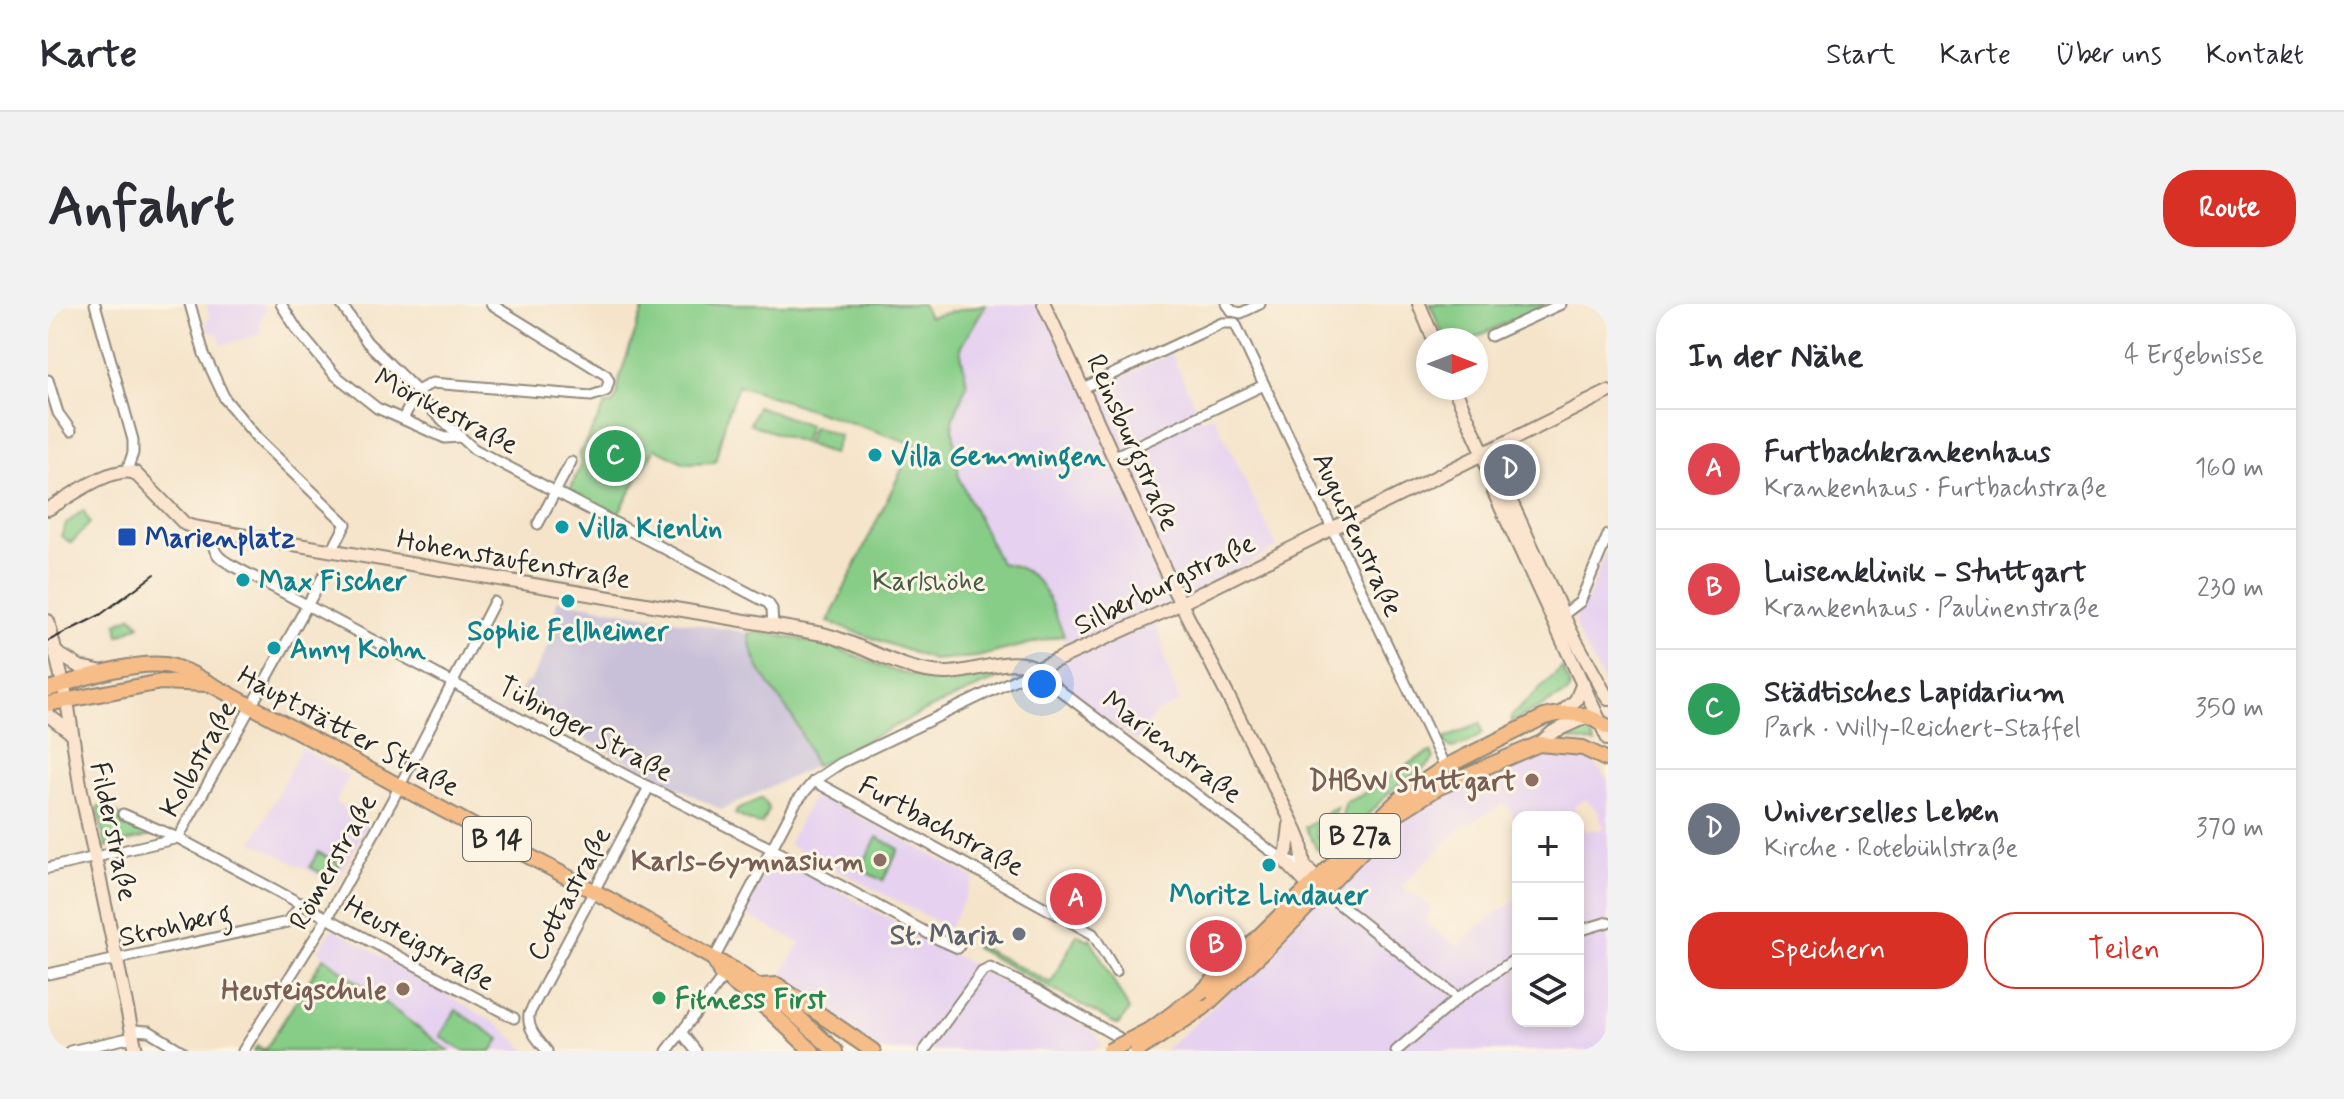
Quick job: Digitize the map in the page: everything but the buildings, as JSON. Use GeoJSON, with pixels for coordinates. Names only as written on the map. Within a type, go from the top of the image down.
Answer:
{"type":"FeatureCollection","features":[{"type":"Feature","properties":{"kind":"main road","name":"Hauptstätter Straße"},"geometry":{"type":"LineString","coordinates":[[55,687],[153,665],[165,665],[190,673],[714,959],[760,986],[835,1051]]}},
{"type":"Feature","properties":{"kind":"main road"},"geometry":{"type":"LineString","coordinates":[[146,685],[155,669],[153,665]]}},
{"type":"Feature","properties":{"kind":"main road","name":"Hauptstätter Straße"},"geometry":{"type":"LineString","coordinates":[[67,701],[146,685],[171,682],[206,684]]}},
{"type":"Feature","properties":{"kind":"main road","name":"B 14"},"geometry":{"type":"LineString","coordinates":[[48,704],[67,701]]}},
{"type":"Feature","properties":{"kind":"main road","name":"B 27a"},"geometry":{"type":"LineString","coordinates":[[1139,1051],[1203,1008],[1390,807],[1445,767],[1544,717],[1562,712]]}},
{"type":"Feature","properties":{"kind":"main road"},"geometry":{"type":"LineString","coordinates":[[1562,712],[1598,718]]}},
{"type":"Feature","properties":{"kind":"main road","name":"B 27a"},"geometry":{"type":"LineString","coordinates":[[1109,1051],[1153,1028],[1203,991],[1401,811],[1452,780],[1539,744],[1583,748],[1608,760]]}},
{"type":"Feature","properties":{"kind":"main road"},"geometry":{"type":"LineString","coordinates":[[714,959],[724,976],[769,1010],[812,1051]]}},
{"type":"Feature","properties":{"kind":"main road","name":"Hauptstätter Straße"},"geometry":{"type":"LineString","coordinates":[[760,986],[777,985],[873,1051]]}},
{"type":"Feature","properties":{"kind":"street"},"geometry":{"type":"LineString","coordinates":[[95,304],[133,440],[133,453],[127,470]]}},
{"type":"Feature","properties":{"kind":"street"},"geometry":{"type":"LineString","coordinates":[[190,304],[204,354],[225,399],[258,439],[346,524],[332,551]]}},
{"type":"Feature","properties":{"kind":"street","name":"Mörikestraße"},"geometry":{"type":"LineString","coordinates":[[281,304],[298,331],[335,375],[377,408],[445,438],[459,437],[474,449],[554,493],[768,603],[772,609],[773,626]]}},
{"type":"Feature","properties":{"kind":"street"},"geometry":{"type":"LineString","coordinates":[[341,304],[367,342],[459,437]]}},
{"type":"Feature","properties":{"kind":"street"},"geometry":{"type":"LineString","coordinates":[[403,419],[417,391],[432,383],[591,396],[606,391],[609,381],[606,375],[491,304]]}},
{"type":"Feature","properties":{"kind":"street","name":"Reinsburgstraße"},"geometry":{"type":"LineString","coordinates":[[1044,304],[1181,603],[1301,843],[1304,865],[1319,886]]}},
{"type":"Feature","properties":{"kind":"street","name":"Augustenstraße"},"geometry":{"type":"LineString","coordinates":[[1227,304],[1445,767]]}},
{"type":"Feature","properties":{"kind":"street"},"geometry":{"type":"LineString","coordinates":[[1083,388],[1260,304]]}},
{"type":"Feature","properties":{"kind":"street"},"geometry":{"type":"LineString","coordinates":[[1419,304],[1429,328]]}},
{"type":"Feature","properties":{"kind":"street"},"geometry":{"type":"LineString","coordinates":[[1491,336],[1561,304]]}},
{"type":"Feature","properties":{"kind":"street"},"geometry":{"type":"LineString","coordinates":[[48,380],[58,413],[71,431]]}},
{"type":"Feature","properties":{"kind":"street"},"geometry":{"type":"LineString","coordinates":[[1115,456],[1264,385]]}},
{"type":"Feature","properties":{"kind":"street","name":"Silberburgstraße"},"geometry":{"type":"LineString","coordinates":[[714,959],[799,796],[814,781],[841,763],[1181,603],[1608,392]]}},
{"type":"Feature","properties":{"kind":"street"},"geometry":{"type":"LineString","coordinates":[[1459,400],[1483,452],[1485,468],[1608,699]]}},
{"type":"Feature","properties":{"kind":"street"},"geometry":{"type":"LineString","coordinates":[[48,418],[58,413]]}},
{"type":"Feature","properties":{"kind":"street"},"geometry":{"type":"LineString","coordinates":[[538,524],[571,462]]}},
{"type":"Feature","properties":{"kind":"street"},"geometry":{"type":"LineString","coordinates":[[48,509],[109,475],[127,470],[135,473],[185,524],[213,531]]}},
{"type":"Feature","properties":{"kind":"street"},"geometry":{"type":"LineString","coordinates":[[1503,499],[1608,739]]}},
{"type":"Feature","properties":{"kind":"street","name":"Hohenstaufenstraße"},"geometry":{"type":"LineString","coordinates":[[213,531],[807,632],[848,642],[893,663],[922,671],[964,672],[1021,662],[1037,669]]}},
{"type":"Feature","properties":{"kind":"street","name":"Tübinger Straße"},"geometry":{"type":"LineString","coordinates":[[213,531],[213,549],[220,558],[958,948],[964,937]]}},
{"type":"Feature","properties":{"kind":"street"},"geometry":{"type":"LineString","coordinates":[[1563,615],[1580,602],[1608,535]]}},
{"type":"Feature","properties":{"kind":"street","name":"Kolbstraße"},"geometry":{"type":"LineString","coordinates":[[178,838],[324,575]]}},
{"type":"Feature","properties":{"kind":"street","name":"Römerstraße"},"geometry":{"type":"LineString","coordinates":[[243,1051],[328,917],[494,602]]}},
{"type":"Feature","properties":{"kind":"street","name":"Filderstraße"},"geometry":{"type":"LineString","coordinates":[[48,621],[55,652],[55,687],[67,701],[70,732],[136,1051]]}},
{"type":"Feature","properties":{"kind":"street"},"geometry":{"type":"LineString","coordinates":[[55,652],[80,667],[107,673]]}},
{"type":"Feature","properties":{"kind":"street","name":"Marienstraße"},"geometry":{"type":"LineString","coordinates":[[1037,669],[1062,692],[1319,886],[1458,998]]}},
{"type":"Feature","properties":{"kind":"street"},"geometry":{"type":"LineString","coordinates":[[1597,681],[1598,718]]}},
{"type":"Feature","properties":{"kind":"street"},"geometry":{"type":"LineString","coordinates":[[1562,712],[1576,700],[1583,683]]}},
{"type":"Feature","properties":{"kind":"street"},"geometry":{"type":"LineString","coordinates":[[48,715],[70,732]]}},
{"type":"Feature","properties":{"kind":"street"},"geometry":{"type":"LineString","coordinates":[[1539,744],[1553,732],[1598,718]]}},
{"type":"Feature","properties":{"kind":"street","name":"Furtbachstraße"},"geometry":{"type":"LineString","coordinates":[[814,781],[1093,934],[1116,972]]}},
{"type":"Feature","properties":{"kind":"street","name":"Cottastraße"},"geometry":{"type":"LineString","coordinates":[[547,1051],[532,1032],[529,1014],[649,787]]}},
{"type":"Feature","properties":{"kind":"street","name":"Heusteigstraße"},"geometry":{"type":"LineString","coordinates":[[123,814],[178,838],[514,1018]]}},
{"type":"Feature","properties":{"kind":"street","name":"Reinsburgstraße"},"geometry":{"type":"LineString","coordinates":[[1282,858],[1290,838],[1287,815]]}},
{"type":"Feature","properties":{"kind":"street"},"geometry":{"type":"LineString","coordinates":[[48,868],[178,838]]}},
{"type":"Feature","properties":{"kind":"street","name":"Marienstraße"},"geometry":{"type":"LineString","coordinates":[[1282,858],[1304,865]]}},
{"type":"Feature","properties":{"kind":"street","name":"Strohberg"},"geometry":{"type":"LineString","coordinates":[[48,974],[288,922],[302,903]]}},
{"type":"Feature","properties":{"kind":"street"},"geometry":{"type":"LineString","coordinates":[[1584,929],[1608,922]]}},
{"type":"Feature","properties":{"kind":"street"},"geometry":{"type":"LineString","coordinates":[[1396,1051],[1458,998],[1512,961]]}},
{"type":"Feature","properties":{"kind":"street"},"geometry":{"type":"LineString","coordinates":[[926,1050],[986,969],[997,970],[1022,983],[1139,1051]]}},
{"type":"Feature","properties":{"kind":"street"},"geometry":{"type":"LineString","coordinates":[[667,1051],[724,976]]}},
{"type":"Feature","properties":{"kind":"street"},"geometry":{"type":"LineString","coordinates":[[70,1051],[149,1031],[182,1051]]}},
{"type":"Feature","properties":{"kind":"street"},"geometry":{"type":"LineString","coordinates":[[682,1033],[696,1051]]}},
{"type":"Feature","properties":{"kind":"shaded area"},"geometry":{"type":"Polygon","coordinates":[[[206,304],[263,304],[266,313],[262,314],[259,324],[261,334],[222,345],[219,334],[209,331],[206,323],[210,317],[206,304]]]}},
{"type":"Feature","properties":{"kind":"shaded area"},"geometry":{"type":"Polygon","coordinates":[[[986,304],[1048,304],[1089,393],[1171,353],[1201,420],[1214,415],[1277,547],[1154,617],[1180,702],[1157,712],[1136,741],[1054,682],[1066,661],[1064,635],[1017,564],[1000,563],[959,479],[952,421],[967,384],[960,348],[986,304]]]}},
{"type":"Feature","properties":{"kind":"shaded area"},"geometry":{"type":"Polygon","coordinates":[[[1608,546],[1608,690],[1578,634],[1575,621],[1592,590],[1608,546]]]}},
{"type":"Feature","properties":{"kind":"shaded area"},"geometry":{"type":"Polygon","coordinates":[[[557,600],[749,633],[749,645],[789,711],[815,766],[721,810],[520,705],[518,697],[550,643],[557,600]]]}},
{"type":"Feature","properties":{"kind":"shaded area"},"geometry":{"type":"Polygon","coordinates":[[[301,748],[349,776],[335,803],[369,821],[335,884],[253,842],[301,748]]]}},
{"type":"Feature","properties":{"kind":"shaded area"},"geometry":{"type":"Polygon","coordinates":[[[1540,754],[1567,755],[1591,761],[1608,779],[1608,1051],[1164,1051],[1214,1006],[1316,901],[1415,811],[1540,754]]]}},
{"type":"Feature","properties":{"kind":"shaded area","name":"Karls-Gymnasium"},"geometry":{"type":"Polygon","coordinates":[[[815,793],[975,878],[949,928],[788,844],[815,793]]]}},
{"type":"Feature","properties":{"kind":"shaded area"},"geometry":{"type":"Polygon","coordinates":[[[773,855],[1095,1032],[1102,1046],[1090,1051],[877,1051],[777,982],[800,943],[742,913],[773,855]]]}},
{"type":"Feature","properties":{"kind":"shaded area","name":"Heusteigschule"},"geometry":{"type":"Polygon","coordinates":[[[333,928],[502,1027],[527,1051],[451,1051],[318,951],[333,928]]]}},
{"type":"Feature","properties":{"kind":"green space","name":"Karlshöhe"},"geometry":{"type":"Polygon","coordinates":[[[645,304],[922,304],[929,317],[986,304],[960,348],[967,384],[952,421],[959,478],[1000,563],[1026,571],[1035,578],[1048,598],[1064,635],[977,657],[933,660],[828,622],[914,444],[738,385],[715,462],[685,463],[655,448],[618,514],[570,490],[581,464],[579,455],[606,404],[612,405],[617,396],[620,376],[645,304]]]}},
{"type":"Feature","properties":{"kind":"green space"},"geometry":{"type":"Polygon","coordinates":[[[1430,304],[1546,304],[1488,331],[1488,328],[1440,328],[1430,304]]]}},
{"type":"Feature","properties":{"kind":"green space"},"geometry":{"type":"Polygon","coordinates":[[[757,406],[809,425],[803,443],[750,424],[757,406]]]}},
{"type":"Feature","properties":{"kind":"green space"},"geometry":{"type":"Polygon","coordinates":[[[813,426],[840,436],[833,454],[806,444],[813,426]]]}},
{"type":"Feature","properties":{"kind":"green space"},"geometry":{"type":"Polygon","coordinates":[[[83,510],[90,523],[71,543],[61,536],[66,524],[83,510]]]}},
{"type":"Feature","properties":{"kind":"green space"},"geometry":{"type":"Polygon","coordinates":[[[132,616],[140,625],[119,636],[117,623],[132,616]]]}},
{"type":"Feature","properties":{"kind":"green space"},"geometry":{"type":"Polygon","coordinates":[[[749,633],[826,644],[894,671],[927,679],[963,680],[1009,674],[933,707],[815,766],[795,721],[764,677],[753,655],[749,633]]]}},
{"type":"Feature","properties":{"kind":"green space"},"geometry":{"type":"Polygon","coordinates":[[[1562,668],[1570,684],[1569,692],[1512,722],[1511,716],[1562,668]]]}},
{"type":"Feature","properties":{"kind":"green space"},"geometry":{"type":"Polygon","coordinates":[[[1480,723],[1482,734],[1464,745],[1451,748],[1442,740],[1480,723]]]}},
{"type":"Feature","properties":{"kind":"green space"},"geometry":{"type":"Polygon","coordinates":[[[1585,723],[1595,744],[1555,736],[1585,723]]]}},
{"type":"Feature","properties":{"kind":"green space"},"geometry":{"type":"Polygon","coordinates":[[[1431,752],[1434,758],[1428,765],[1393,789],[1328,853],[1326,847],[1339,824],[1346,802],[1431,752]]]}},
{"type":"Feature","properties":{"kind":"green space"},"geometry":{"type":"Polygon","coordinates":[[[762,798],[769,809],[762,824],[735,814],[737,810],[762,798]]]}},
{"type":"Feature","properties":{"kind":"green space"},"geometry":{"type":"Polygon","coordinates":[[[103,806],[151,832],[151,836],[106,847],[97,807],[103,806]]]}},
{"type":"Feature","properties":{"kind":"green space"},"geometry":{"type":"Polygon","coordinates":[[[1337,807],[1334,819],[1322,821],[1316,827],[1316,835],[1322,842],[1321,848],[1317,849],[1305,827],[1337,807]]]}},
{"type":"Feature","properties":{"kind":"green space"},"geometry":{"type":"Polygon","coordinates":[[[877,837],[899,849],[883,881],[860,869],[877,837]]]}},
{"type":"Feature","properties":{"kind":"green space"},"geometry":{"type":"Polygon","coordinates":[[[318,852],[340,864],[332,879],[310,867],[318,852]]]}},
{"type":"Feature","properties":{"kind":"green space"},"geometry":{"type":"Polygon","coordinates":[[[1077,934],[1088,940],[1090,938],[1129,1010],[1118,1025],[975,948],[976,945],[1051,983],[1077,934]]]}},
{"type":"Feature","properties":{"kind":"green space"},"geometry":{"type":"Polygon","coordinates":[[[324,957],[449,1051],[254,1051],[257,1046],[265,1050],[324,957]]]}},
{"type":"Feature","properties":{"kind":"green space"},"geometry":{"type":"Polygon","coordinates":[[[456,1010],[500,1039],[492,1051],[463,1051],[440,1036],[456,1010]]]}},
{"type":"Feature","properties":{"kind":"tram line"},"geometry":{"type":"LineString","coordinates":[[48,641],[100,615],[155,574]]}},
{"type":"Feature","properties":{"kind":"place","name":"Villa Gemmingen"},"geometry":{"type":"Point","coordinates":[875,455]}},
{"type":"Feature","properties":{"kind":"place","name":"Städtisches Lapidarium"},"geometry":{"type":"Point","coordinates":[615,456]}},
{"type":"Feature","properties":{"kind":"place","name":"Universelles Leben"},"geometry":{"type":"Point","coordinates":[1510,470]}},
{"type":"Feature","properties":{"kind":"place","name":"Villa Kienlin"},"geometry":{"type":"Point","coordinates":[562,527]}},
{"type":"Feature","properties":{"kind":"place","name":"Marienplatz"},"geometry":{"type":"Point","coordinates":[127,537]}},
{"type":"Feature","properties":{"kind":"place","name":"Max Fischer"},"geometry":{"type":"Point","coordinates":[243,580]}},
{"type":"Feature","properties":{"kind":"place","name":"Sophie Fellheimer"},"geometry":{"type":"Point","coordinates":[568,601]}},
{"type":"Feature","properties":{"kind":"place","name":"Anny Kohn"},"geometry":{"type":"Point","coordinates":[274,648]}},
{"type":"Feature","properties":{"kind":"place","name":"DHBW Stuttgart"},"geometry":{"type":"Point","coordinates":[1532,780]}},
{"type":"Feature","properties":{"kind":"place","name":"Karls-Gymnasium"},"geometry":{"type":"Point","coordinates":[880,860]}},
{"type":"Feature","properties":{"kind":"place","name":"Moritz Lindauer"},"geometry":{"type":"Point","coordinates":[1269,865]}},
{"type":"Feature","properties":{"kind":"place","name":"Furtbachkrankenhaus"},"geometry":{"type":"Point","coordinates":[1076,899]}},
{"type":"Feature","properties":{"kind":"place","name":"St. Maria"},"geometry":{"type":"Point","coordinates":[1019,934]}},
{"type":"Feature","properties":{"kind":"place","name":"Luisenklinik - Stuttgart"},"geometry":{"type":"Point","coordinates":[1216,946]}},
{"type":"Feature","properties":{"kind":"place","name":"Heusteigschule"},"geometry":{"type":"Point","coordinates":[403,989]}},
{"type":"Feature","properties":{"kind":"place","name":"Fitness First"},"geometry":{"type":"Point","coordinates":[659,998]}}]}
